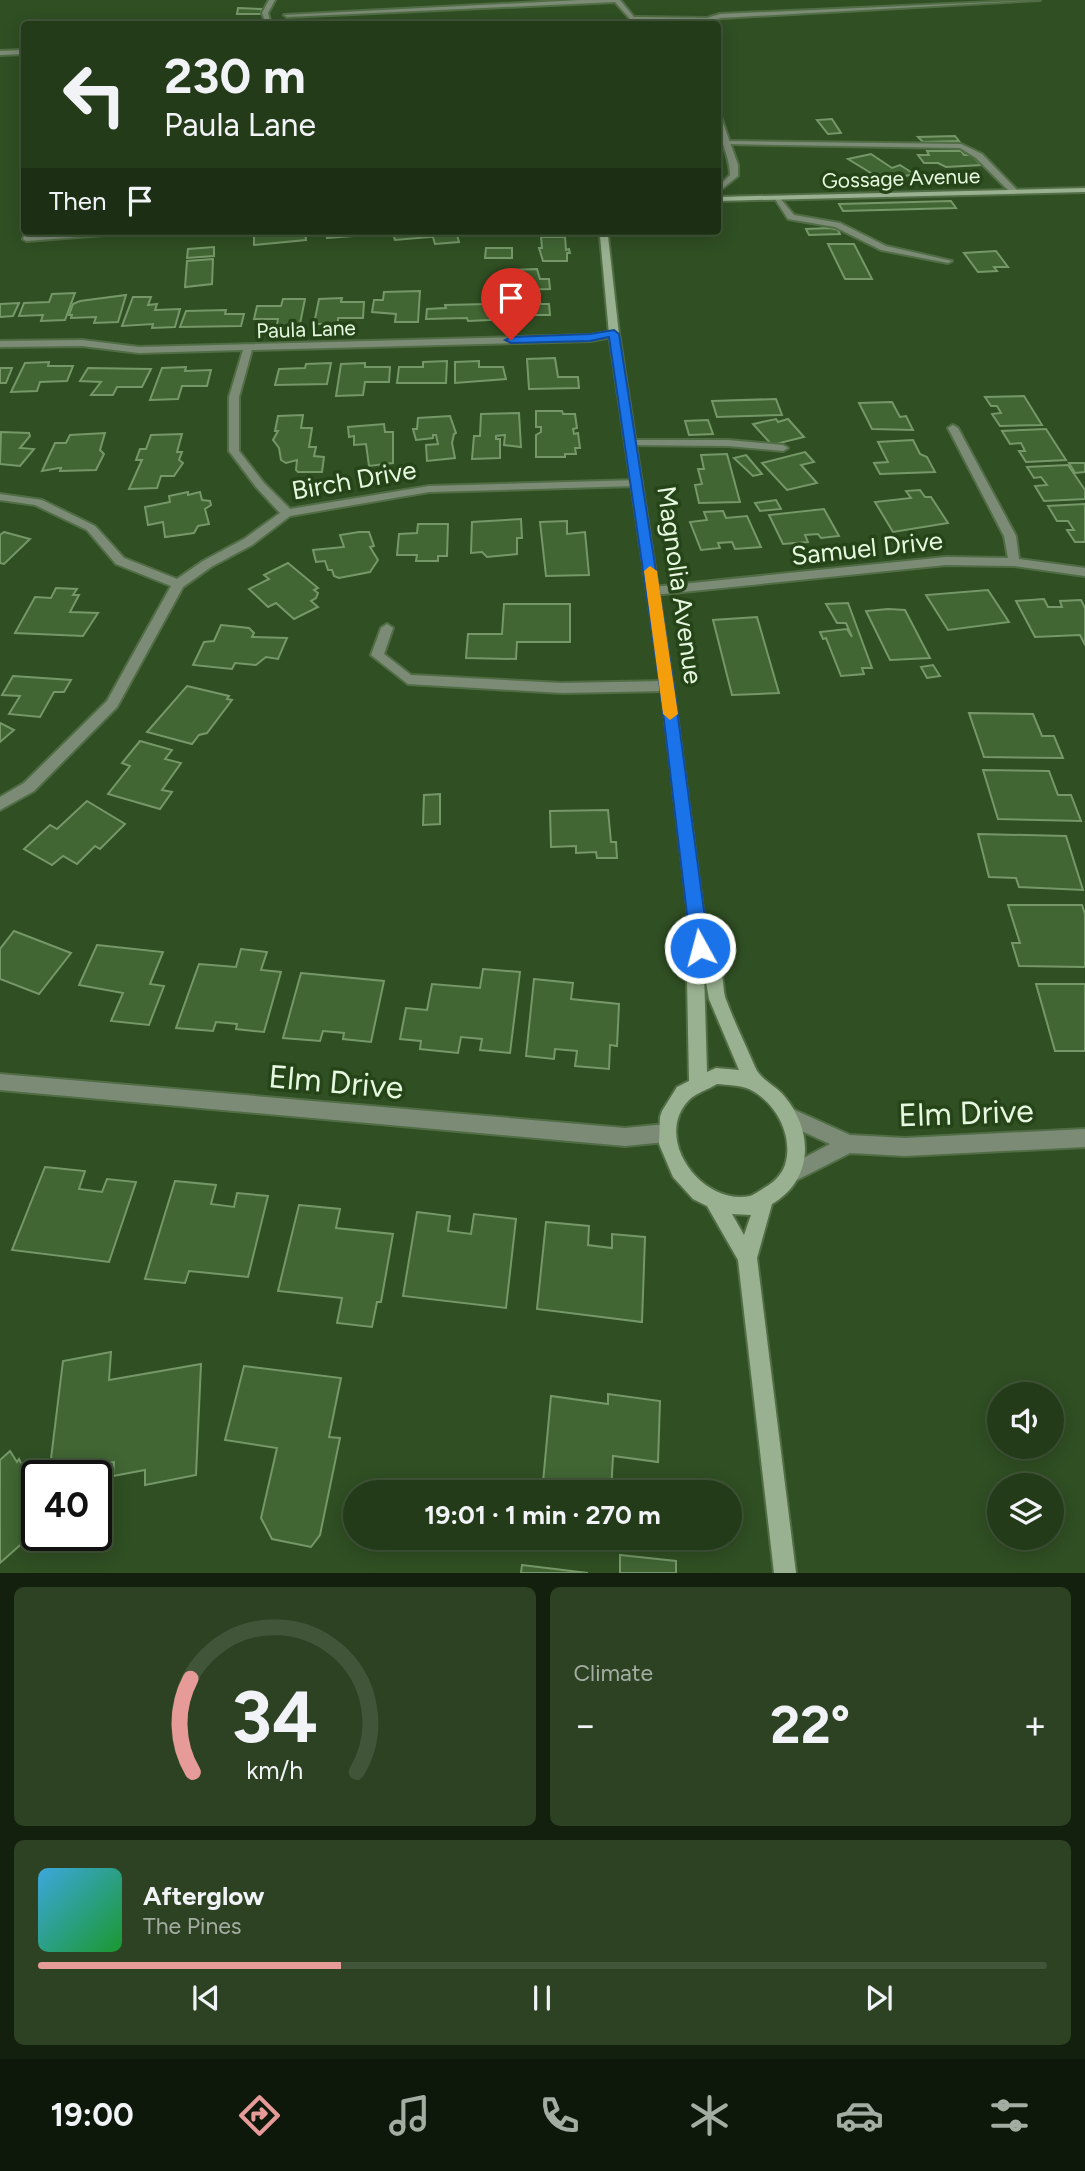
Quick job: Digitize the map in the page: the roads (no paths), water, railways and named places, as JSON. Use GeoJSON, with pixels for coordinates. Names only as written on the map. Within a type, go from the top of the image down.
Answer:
{"type":"FeatureCollection","features":[{"type":"Feature","properties":{"kind":"street"},"geometry":{"type":"LineString","coordinates":[[267,21],[265,13],[272,0]]}},
{"type":"Feature","properties":{"kind":"street"},"geometry":{"type":"LineString","coordinates":[[287,15],[616,0],[632,18],[707,19]]}},
{"type":"Feature","properties":{"kind":"street"},"geometry":{"type":"LineString","coordinates":[[702,21],[720,16],[971,1],[1037,0]]}},
{"type":"Feature","properties":{"kind":"street"},"geometry":{"type":"LineString","coordinates":[[0,53],[21,52]]}},
{"type":"Feature","properties":{"kind":"street"},"geometry":{"type":"LineString","coordinates":[[721,126],[734,165],[734,176],[721,187]]}},
{"type":"Feature","properties":{"kind":"street"},"geometry":{"type":"LineString","coordinates":[[727,143],[961,146],[979,156],[1015,192]]}},
{"type":"Feature","properties":{"kind":"street","name":"Gossage Avenue"},"geometry":{"type":"LineString","coordinates":[[721,199],[1085,190]]}},
{"type":"Feature","properties":{"kind":"street"},"geometry":{"type":"LineString","coordinates":[[779,199],[791,217],[837,225],[884,248],[948,261]]}},
{"type":"Feature","properties":{"kind":"street","name":"Magnolia Avenue"},"geometry":{"type":"LineString","coordinates":[[605,235],[614,334],[667,687],[700,948],[714,973],[717,999],[753,1082]]}},
{"type":"Feature","properties":{"kind":"street","name":"Paula Lane"},"geometry":{"type":"LineString","coordinates":[[0,344],[82,343],[139,350],[590,338],[614,334]]}},
{"type":"Feature","properties":{"kind":"street"},"geometry":{"type":"LineString","coordinates":[[248,348],[234,397],[234,451],[260,485],[287,513]]}},
{"type":"Feature","properties":{"kind":"street"},"geometry":{"type":"LineString","coordinates":[[953,428],[1010,536],[1014,562]]}},
{"type":"Feature","properties":{"kind":"street"},"geometry":{"type":"LineString","coordinates":[[631,443],[728,443],[783,448]]}},
{"type":"Feature","properties":{"kind":"street","name":"Birch Drive"},"geometry":{"type":"LineString","coordinates":[[0,804],[29,787],[112,704],[178,584],[206,564],[248,542],[287,513],[429,489],[637,483]]}},
{"type":"Feature","properties":{"kind":"street"},"geometry":{"type":"LineString","coordinates":[[0,497],[38,502],[91,528],[120,561],[178,584]]}},
{"type":"Feature","properties":{"kind":"street","name":"Samuel Drive"},"geometry":{"type":"LineString","coordinates":[[653,590],[946,561],[1014,562],[1085,572]]}},
{"type":"Feature","properties":{"kind":"street"},"geometry":{"type":"LineString","coordinates":[[387,628],[377,655],[408,679],[562,688],[667,687]]}},
{"type":"Feature","properties":{"kind":"street","name":"Magnolia Avenue"},"geometry":{"type":"LineString","coordinates":[[698,1081],[700,1054],[694,970],[700,948]]}},
{"type":"Feature","properties":{"kind":"street"},"geometry":{"type":"LineString","coordinates":[[716,1076],[753,1082],[778,1102],[788,1116],[796,1145],[791,1174],[784,1185],[764,1201],[748,1206],[715,1202],[695,1191],[680,1174],[670,1154],[666,1133],[669,1116],[675,1102],[698,1081],[716,1076]]}},
{"type":"Feature","properties":{"kind":"street","name":"Elm Drive"},"geometry":{"type":"LineString","coordinates":[[2,1087],[625,1137],[666,1133]]}},
{"type":"Feature","properties":{"kind":"street","name":"Elm Drive"},"geometry":{"type":"LineString","coordinates":[[788,1116],[849,1144],[905,1147],[1085,1138]]}},
{"type":"Feature","properties":{"kind":"street"},"geometry":{"type":"LineString","coordinates":[[791,1174],[849,1144]]}},
{"type":"Feature","properties":{"kind":"street"},"geometry":{"type":"LineString","coordinates":[[747,1258],[764,1201]]}},
{"type":"Feature","properties":{"kind":"street"},"geometry":{"type":"LineString","coordinates":[[715,1202],[747,1258],[785,1573]]}}]}
